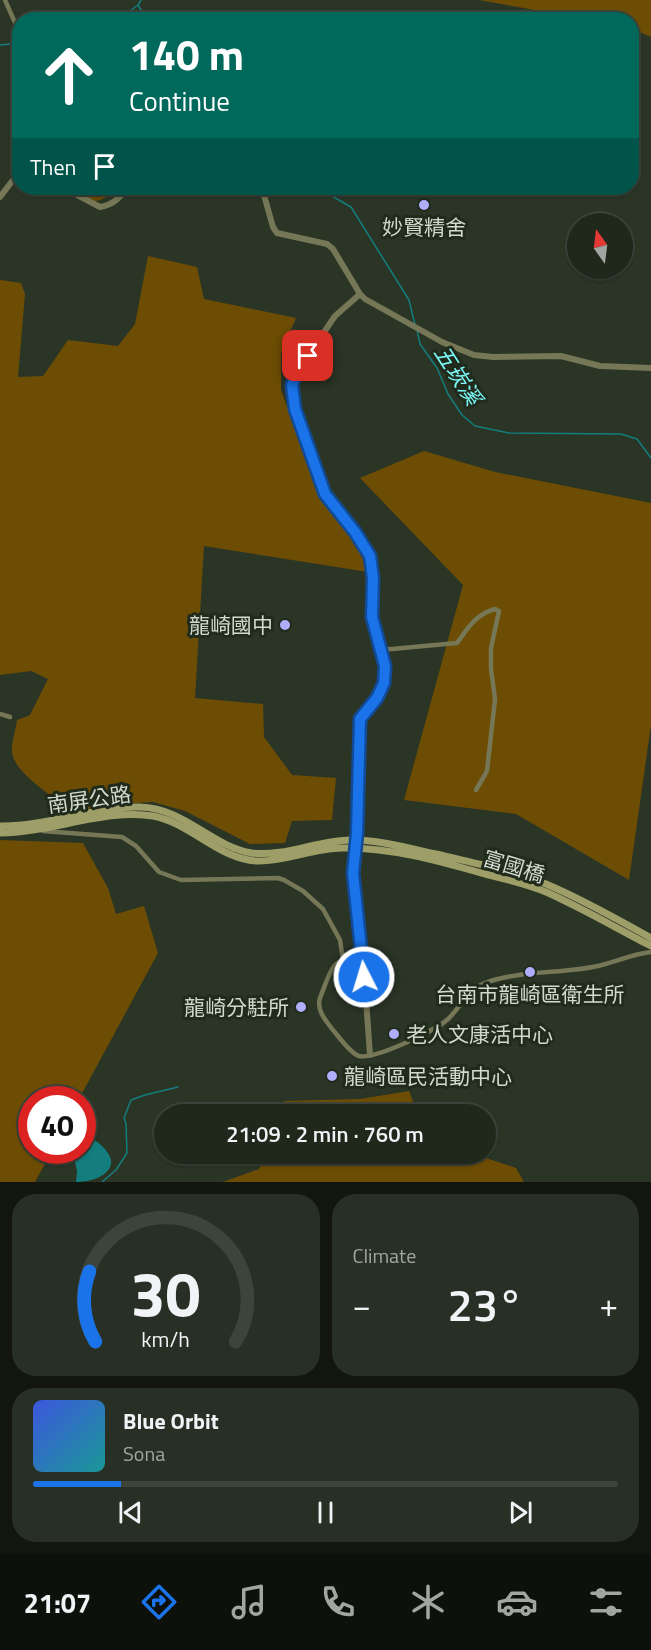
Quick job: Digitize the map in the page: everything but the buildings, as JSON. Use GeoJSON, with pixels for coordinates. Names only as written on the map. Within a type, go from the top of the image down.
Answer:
{"type":"FeatureCollection","features":[{"type":"Feature","properties":{"kind":"main road","name":"南屏公路"},"geometry":{"type":"LineString","coordinates":[[0,826],[16,826],[119,808],[148,807],[179,817],[231,846],[250,852],[268,853],[340,840],[370,846]]}},
{"type":"Feature","properties":{"kind":"main road","name":"南屏公路"},"geometry":{"type":"LineString","coordinates":[[0,833],[36,830],[130,814],[153,816],[175,823],[229,853],[248,860],[269,860],[340,848],[370,846]]}},
{"type":"Feature","properties":{"kind":"main road","name":"富國橋"},"geometry":{"type":"LineString","coordinates":[[370,846],[461,867],[543,891],[641,937]]}},
{"type":"Feature","properties":{"kind":"main road"},"geometry":{"type":"LineString","coordinates":[[641,937],[651,938]]}},
{"type":"Feature","properties":{"kind":"main road"},"geometry":{"type":"LineString","coordinates":[[641,937],[651,946]]}},
{"type":"Feature","properties":{"kind":"street"},"geometry":{"type":"LineString","coordinates":[[5,0],[12,16]]}},
{"type":"Feature","properties":{"kind":"street"},"geometry":{"type":"LineString","coordinates":[[0,197],[12,181]]}},
{"type":"Feature","properties":{"kind":"street"},"geometry":{"type":"LineString","coordinates":[[77,195],[100,207],[111,204],[121,195]]}},
{"type":"Feature","properties":{"kind":"street"},"geometry":{"type":"LineString","coordinates":[[264,195],[274,231],[282,235],[327,244],[333,249],[360,294],[370,302],[465,353],[483,357],[561,356],[600,366],[651,368]]}},
{"type":"Feature","properties":{"kind":"street"},"geometry":{"type":"LineString","coordinates":[[360,294],[335,316],[302,364],[292,385],[292,398],[325,494],[355,532],[370,556],[373,578],[372,617],[386,677],[377,698],[360,719],[357,833],[353,873],[363,957],[370,1055]]}},
{"type":"Feature","properties":{"kind":"street"},"geometry":{"type":"LineString","coordinates":[[381,650],[457,644],[483,612],[495,609],[499,611],[500,615],[491,648],[495,699],[487,771],[476,790]]}},
{"type":"Feature","properties":{"kind":"street"},"geometry":{"type":"LineString","coordinates":[[0,714],[9,717]]}},
{"type":"Feature","properties":{"kind":"street"},"geometry":{"type":"LineString","coordinates":[[16,826],[36,830],[122,837],[132,842],[159,872],[181,880],[278,878],[303,891],[323,909],[340,940],[342,950],[343,960],[333,965],[319,1000],[321,1012],[337,1035],[355,1053],[362,1056],[399,1046],[439,1026],[451,1017],[471,992],[484,983],[509,976],[598,966],[651,952]]}},
{"type":"Feature","properties":{"kind":"shaded area"},"geometry":{"type":"Polygon","coordinates":[[[479,0],[651,0],[651,37],[639,32],[639,12],[547,12],[479,0]]]}},
{"type":"Feature","properties":{"kind":"shaded area"},"geometry":{"type":"Polygon","coordinates":[[[82,195],[108,195],[103,199],[90,200],[82,195]]]}},
{"type":"Feature","properties":{"kind":"shaded area"},"geometry":{"type":"Polygon","coordinates":[[[148,256],[197,267],[204,299],[296,318],[281,353],[281,390],[321,498],[363,553],[368,572],[204,546],[195,698],[263,704],[264,737],[292,775],[336,778],[332,820],[292,821],[285,843],[250,844],[185,811],[153,802],[119,804],[74,811],[29,778],[21,770],[12,753],[17,720],[30,715],[48,679],[31,671],[0,675],[0,280],[21,283],[25,294],[18,377],[43,376],[68,340],[118,346],[135,324],[148,256]]]}},
{"type":"Feature","properties":{"kind":"shaded area"},"geometry":{"type":"Polygon","coordinates":[[[424,451],[495,472],[651,503],[651,725],[629,880],[516,814],[404,800],[463,585],[360,478],[424,451]]]}},
{"type":"Feature","properties":{"kind":"shaded area"},"geometry":{"type":"Polygon","coordinates":[[[0,840],[83,843],[108,888],[116,914],[144,906],[158,953],[86,1086],[18,1086],[18,1164],[45,1164],[35,1182],[0,1182],[0,840]]]}},
{"type":"Feature","properties":{"kind":"shaded area"},"geometry":{"type":"Polygon","coordinates":[[[409,1091],[414,1104],[283,1104],[284,1101],[360,1099],[409,1091]]]}},
{"type":"Feature","properties":{"kind":"shaded area"},"geometry":{"type":"Polygon","coordinates":[[[496,1161],[516,1168],[524,1182],[223,1182],[259,1169],[261,1164],[496,1164],[496,1161]]]}},
{"type":"Feature","properties":{"kind":"water"},"geometry":{"type":"Polygon","coordinates":[[[96,1142],[106,1150],[111,1159],[106,1173],[91,1180],[76,1182],[76,1164],[96,1164],[96,1142]]]}},
{"type":"Feature","properties":{"kind":"waterway"},"geometry":{"type":"LineString","coordinates":[[129,12],[141,0]]}},
{"type":"Feature","properties":{"kind":"waterway","name":"五崁溪"},"geometry":{"type":"LineString","coordinates":[[138,5],[142,12]]}},
{"type":"Feature","properties":{"kind":"waterway"},"geometry":{"type":"LineString","coordinates":[[0,45],[12,44]]}},
{"type":"Feature","properties":{"kind":"waterway","name":"五崁溪"},"geometry":{"type":"LineString","coordinates":[[330,195],[351,207],[409,300],[415,325]]}},
{"type":"Feature","properties":{"kind":"waterway","name":"五崁溪"},"geometry":{"type":"LineString","coordinates":[[417,330],[420,344],[437,368],[448,394],[462,415],[475,426],[509,433],[621,434],[637,439],[651,458]]}},
{"type":"Feature","properties":{"kind":"waterway"},"geometry":{"type":"LineString","coordinates":[[102,1182],[116,1170],[127,1153],[124,1118],[131,1100],[178,1087]]}},
{"type":"Feature","properties":{"kind":"place","name":"妙賢精舍"},"geometry":{"type":"Point","coordinates":[424,205]}},
{"type":"Feature","properties":{"kind":"place","name":"龍崎國中"},"geometry":{"type":"Point","coordinates":[285,625]}},
{"type":"Feature","properties":{"kind":"place","name":"台南市龍崎區衛生所"},"geometry":{"type":"Point","coordinates":[530,972]}},
{"type":"Feature","properties":{"kind":"place","name":"龍崎分駐所"},"geometry":{"type":"Point","coordinates":[301,1007]}},
{"type":"Feature","properties":{"kind":"place","name":"老人文康活中心"},"geometry":{"type":"Point","coordinates":[394,1034]}},
{"type":"Feature","properties":{"kind":"place","name":"龍崎區民活動中心"},"geometry":{"type":"Point","coordinates":[332,1076]}},
{"type":"Feature","properties":{"kind":"route"},"geometry":{"type":"LineString","coordinates":[[308,356],[297,372],[292,385],[292,398],[325,494],[355,532],[370,556],[373,570],[372,617],[386,677],[377,698],[360,719],[357,833],[353,873],[364,977]]}}]}
